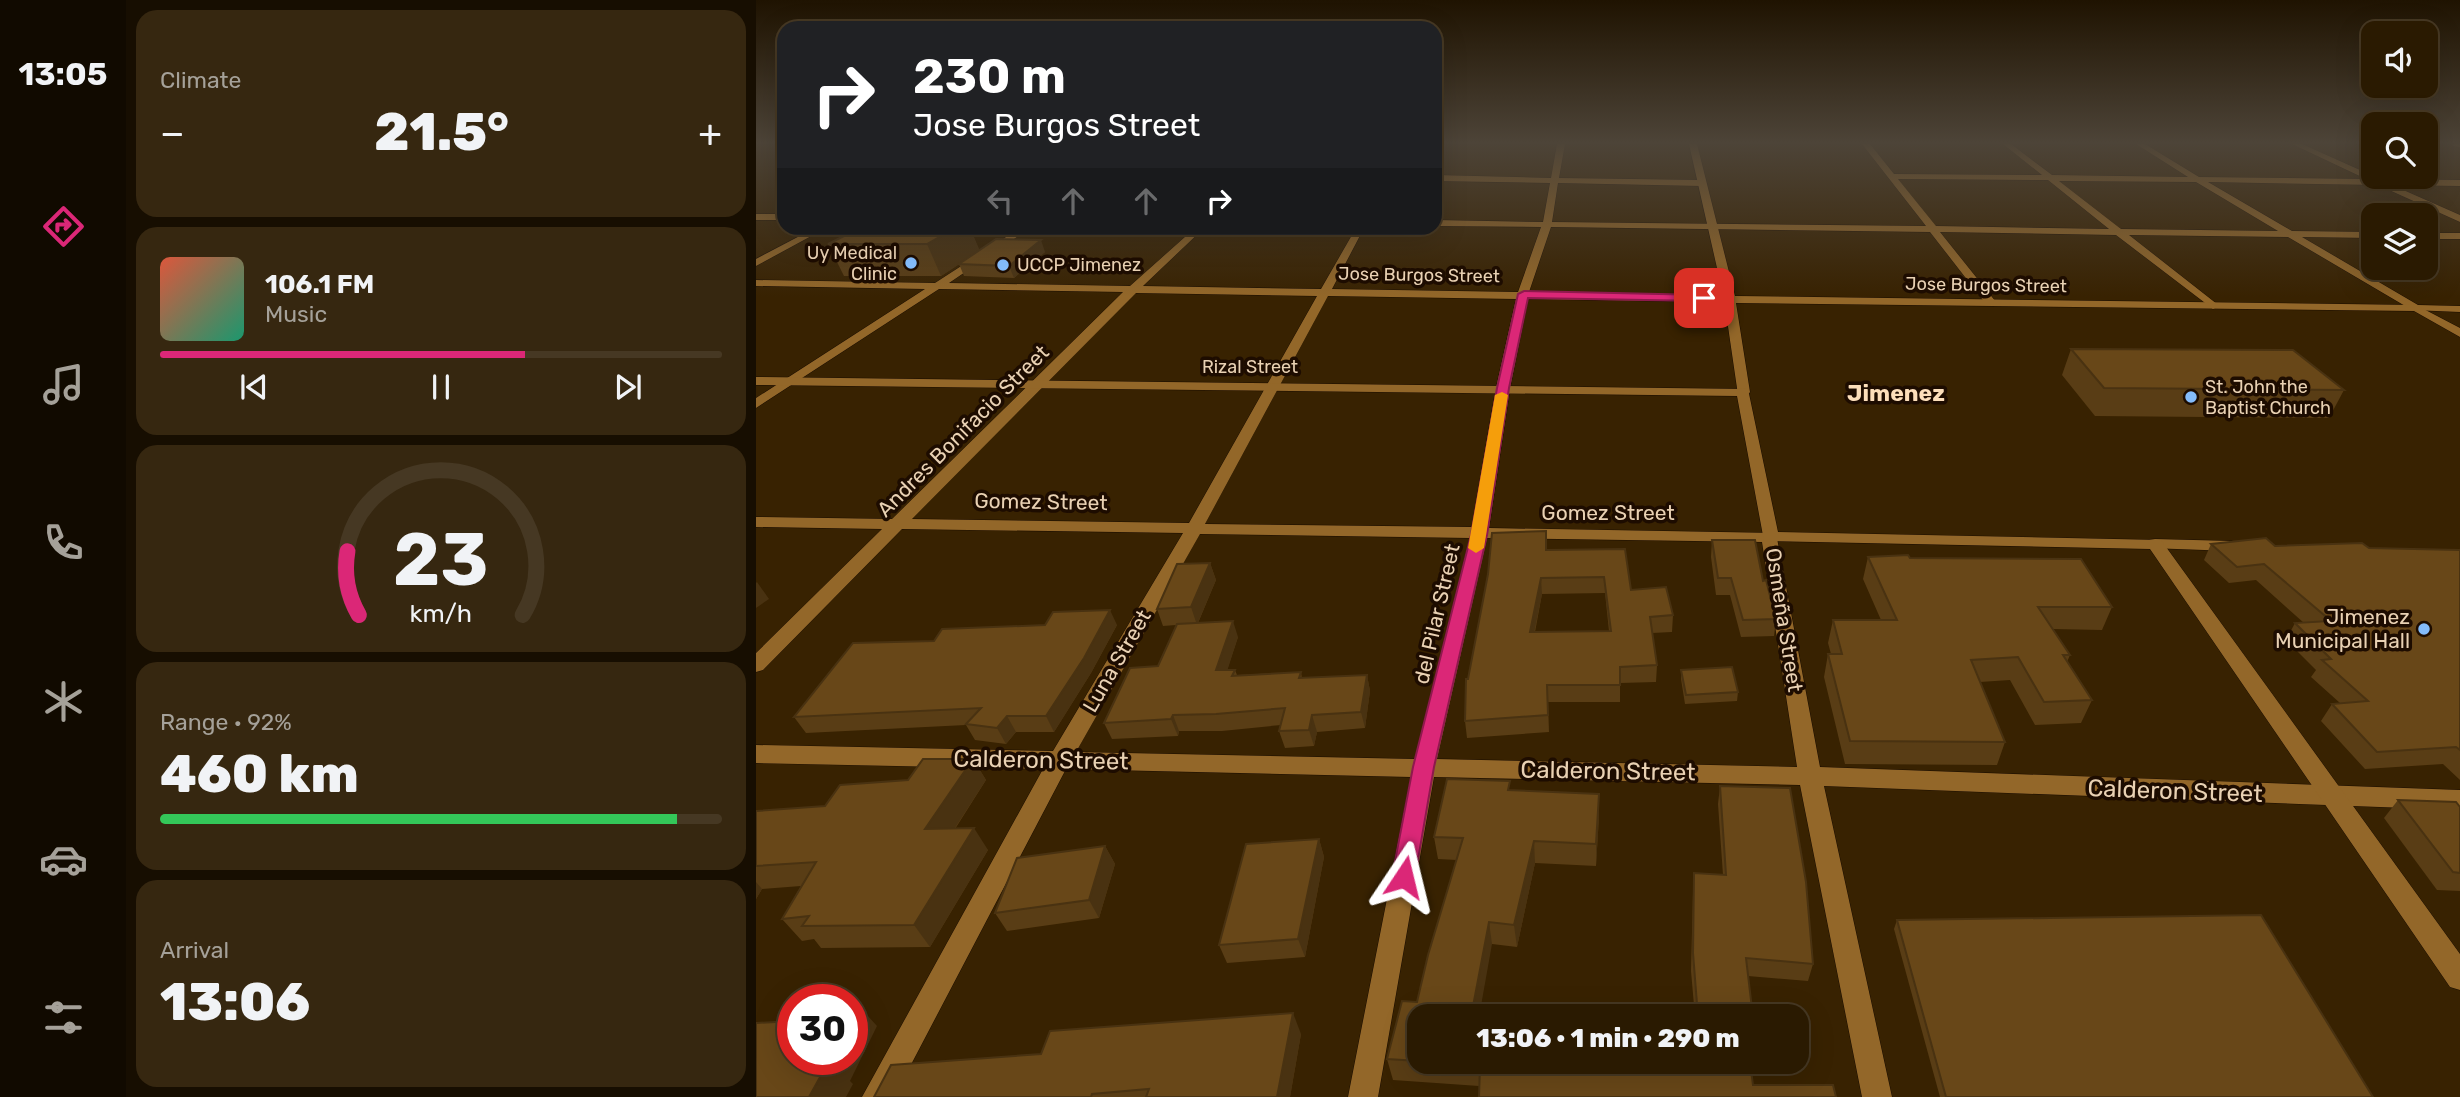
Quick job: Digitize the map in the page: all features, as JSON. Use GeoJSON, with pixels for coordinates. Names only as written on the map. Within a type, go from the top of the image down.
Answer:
{"type":"FeatureCollection","features":[{"type":"Feature","properties":{"kind":"street","name":"del Pilar Street"},"geometry":{"type":"LineString","coordinates":[[1363,1097],[1424,767],[1479,535],[1503,388],[1524,294],[1547,224],[1551,195]]}},
{"type":"Feature","properties":{"kind":"street","name":"Osmeña Street"},"geometry":{"type":"LineString","coordinates":[[1705,195],[1730,299],[1743,392],[1810,776],[1877,1097]]}},
{"type":"Feature","properties":{"kind":"street"},"geometry":{"type":"LineString","coordinates":[[1907,195],[1990,302]]}},
{"type":"Feature","properties":{"kind":"street"},"geometry":{"type":"LineString","coordinates":[[2073,195],[2213,306]]}},
{"type":"Feature","properties":{"kind":"street"},"geometry":{"type":"LineString","coordinates":[[2224,195],[2460,332]]}},
{"type":"Feature","properties":{"kind":"street"},"geometry":{"type":"LineString","coordinates":[[2409,195],[2460,219]]}},
{"type":"Feature","properties":{"kind":"street"},"geometry":{"type":"LineString","coordinates":[[756,217],[777,217]]}},
{"type":"Feature","properties":{"kind":"street"},"geometry":{"type":"LineString","coordinates":[[1442,223],[2361,235]]}},
{"type":"Feature","properties":{"kind":"street"},"geometry":{"type":"LineString","coordinates":[[756,263],[808,235]]}},
{"type":"Feature","properties":{"kind":"street"},"geometry":{"type":"LineString","coordinates":[[756,404],[1015,235]]}},
{"type":"Feature","properties":{"kind":"street","name":"Andres Bonifacio Street"},"geometry":{"type":"LineString","coordinates":[[756,665],[1134,288],[1192,235]]}},
{"type":"Feature","properties":{"kind":"street","name":"Luna Street"},"geometry":{"type":"LineString","coordinates":[[877,1097],[1059,761],[1195,527],[1270,386],[1356,235]]}},
{"type":"Feature","properties":{"kind":"street"},"geometry":{"type":"LineString","coordinates":[[2438,236],[2460,236]]}},
{"type":"Feature","properties":{"kind":"street","name":"Jose Burgos Street"},"geometry":{"type":"LineString","coordinates":[[756,283],[2460,309]]}},
{"type":"Feature","properties":{"kind":"street","name":"Rizal Street"},"geometry":{"type":"LineString","coordinates":[[756,381],[1743,392]]}},
{"type":"Feature","properties":{"kind":"street","name":"Gomez Street"},"geometry":{"type":"LineString","coordinates":[[756,522],[2252,546]]}},
{"type":"Feature","properties":{"kind":"street"},"geometry":{"type":"LineString","coordinates":[[2155,544],[2460,977]]}},
{"type":"Feature","properties":{"kind":"street","name":"Calderon Street"},"geometry":{"type":"LineString","coordinates":[[756,754],[1810,776],[2460,800]]}},
{"type":"Feature","properties":{"kind":"building"},"geometry":{"type":"Polygon","coordinates":[[[846,235],[943,235],[927,244],[828,244],[846,235]]]}},
{"type":"Feature","properties":{"kind":"building"},"geometry":{"type":"Polygon","coordinates":[[[996,239],[1041,240],[1009,266],[959,264],[996,239]]]}},
{"type":"Feature","properties":{"kind":"building"},"geometry":{"type":"Polygon","coordinates":[[[2071,349],[2293,350],[2344,390],[2104,388],[2071,349]]]}},
{"type":"Feature","properties":{"kind":"building"},"geometry":{"type":"Polygon","coordinates":[[[1546,531],[1546,550],[1625,549],[1631,590],[1666,587],[1673,615],[1650,617],[1657,665],[1620,667],[1620,685],[1547,685],[1548,715],[1465,721],[1466,679],[1488,574],[1492,533],[1546,531]],[[1604,577],[1541,578],[1530,632],[1611,631],[1604,577]]]}},
{"type":"Feature","properties":{"kind":"building"},"geometry":{"type":"Polygon","coordinates":[[[2266,538],[2275,546],[2362,543],[2369,548],[2460,550],[2460,750],[2456,747],[2377,752],[2332,704],[2368,701],[2322,660],[2331,659],[2295,623],[2331,621],[2264,564],[2237,567],[2211,544],[2266,538]]]}},
{"type":"Feature","properties":{"kind":"building"},"geometry":{"type":"Polygon","coordinates":[[[1712,540],[1755,540],[1763,581],[1766,580],[1776,619],[1743,620],[1731,578],[1718,578],[1712,540]]]}},
{"type":"Feature","properties":{"kind":"building"},"geometry":{"type":"Polygon","coordinates":[[[1908,555],[1910,558],[2081,559],[2112,607],[2038,607],[2070,655],[2063,655],[2092,700],[2044,702],[2018,657],[1971,660],[2005,742],[1850,741],[1828,654],[1842,654],[1833,620],[1897,620],[1868,557],[1908,555]]]}},
{"type":"Feature","properties":{"kind":"building"},"geometry":{"type":"Polygon","coordinates":[[[1210,563],[1191,607],[1157,609],[1177,564],[1210,563]]]}},
{"type":"Feature","properties":{"kind":"building"},"geometry":{"type":"Polygon","coordinates":[[[1110,610],[1084,658],[1046,716],[1007,716],[997,728],[966,724],[981,708],[794,717],[853,643],[934,641],[942,629],[1045,625],[1053,612],[1110,610]]]}},
{"type":"Feature","properties":{"kind":"building"},"geometry":{"type":"Polygon","coordinates":[[[1233,621],[1216,670],[1235,670],[1232,676],[1301,672],[1299,678],[1367,675],[1361,712],[1312,715],[1309,730],[1279,731],[1285,708],[1173,715],[1171,719],[1104,723],[1130,668],[1158,666],[1177,624],[1233,621]]]}},
{"type":"Feature","properties":{"kind":"building"},"geometry":{"type":"Polygon","coordinates":[[[1732,667],[1738,692],[1686,695],[1681,670],[1732,667]]]}},
{"type":"Feature","properties":{"kind":"building"},"geometry":{"type":"Polygon","coordinates":[[[923,759],[973,759],[925,829],[974,828],[914,925],[802,926],[809,916],[782,919],[816,862],[756,866],[756,811],[825,806],[840,785],[908,780],[923,759]]]}},
{"type":"Feature","properties":{"kind":"building"},"geometry":{"type":"Polygon","coordinates":[[[1447,779],[1510,781],[1508,790],[1599,794],[1596,844],[1534,841],[1514,925],[1489,922],[1473,1004],[1407,1004],[1407,1060],[1387,1059],[1402,1001],[1417,1002],[1428,955],[1463,838],[1434,837],[1447,779]]]}},
{"type":"Feature","properties":{"kind":"building"},"geometry":{"type":"Polygon","coordinates":[[[1720,786],[1790,788],[1806,882],[1813,964],[1746,958],[1751,1004],[1697,1004],[1693,953],[1694,873],[1726,875],[1720,786]]]}},
{"type":"Feature","properties":{"kind":"building"},"geometry":{"type":"Polygon","coordinates":[[[2398,800],[2456,802],[2460,807],[2460,873],[2453,872],[2398,800]]]}},
{"type":"Feature","properties":{"kind":"building"},"geometry":{"type":"Polygon","coordinates":[[[1319,839],[1298,939],[1219,945],[1246,844],[1319,839]]]}},
{"type":"Feature","properties":{"kind":"building"},"geometry":{"type":"Polygon","coordinates":[[[1105,846],[1089,900],[995,913],[1017,858],[1105,846]]]}},
{"type":"Feature","properties":{"kind":"building"},"geometry":{"type":"Polygon","coordinates":[[[2261,915],[2373,1097],[1946,1097],[1897,920],[2261,915]]]}},
{"type":"Feature","properties":{"kind":"building"},"geometry":{"type":"Polygon","coordinates":[[[1293,1013],[1277,1097],[1146,1097],[1149,1089],[1092,1094],[1091,1097],[874,1097],[891,1065],[1041,1054],[1050,1031],[1293,1013]]]}},
{"type":"Feature","properties":{"kind":"building"},"geometry":{"type":"Polygon","coordinates":[[[777,1022],[777,1075],[821,1075],[809,1097],[756,1097],[756,1023],[777,1022]]]}},
{"type":"Feature","properties":{"kind":"building"},"geometry":{"type":"Polygon","coordinates":[[[1480,1074],[1752,1074],[1753,1085],[1833,1085],[1836,1097],[1479,1097],[1480,1074]]]}},
{"type":"Feature","properties":{"kind":"slow traffic"},"geometry":{"type":"LineString","coordinates":[[1476,548],[1502,395]]}},
{"type":"Feature","properties":{"kind":"place","name":"Uy Medical Clinic"},"geometry":{"type":"Point","coordinates":[911,263]}},
{"type":"Feature","properties":{"kind":"place","name":"UCCP Jimenez"},"geometry":{"type":"Point","coordinates":[1003,265]}},
{"type":"Feature","properties":{"kind":"place","name":"St. John the Baptist Church"},"geometry":{"type":"Point","coordinates":[2191,397]}},
{"type":"Feature","properties":{"kind":"place","name":"Jimenez Municipal Hall"},"geometry":{"type":"Point","coordinates":[2424,629]}},
{"type":"Feature","properties":{"kind":"district","name":"Jimenez"},"geometry":{"type":"Point","coordinates":[1896,393]}},
{"type":"Feature","properties":{"kind":"route"},"geometry":{"type":"LineString","coordinates":[[1404,877],[1424,767],[1479,535],[1503,388],[1524,294],[1704,298]]}}]}
